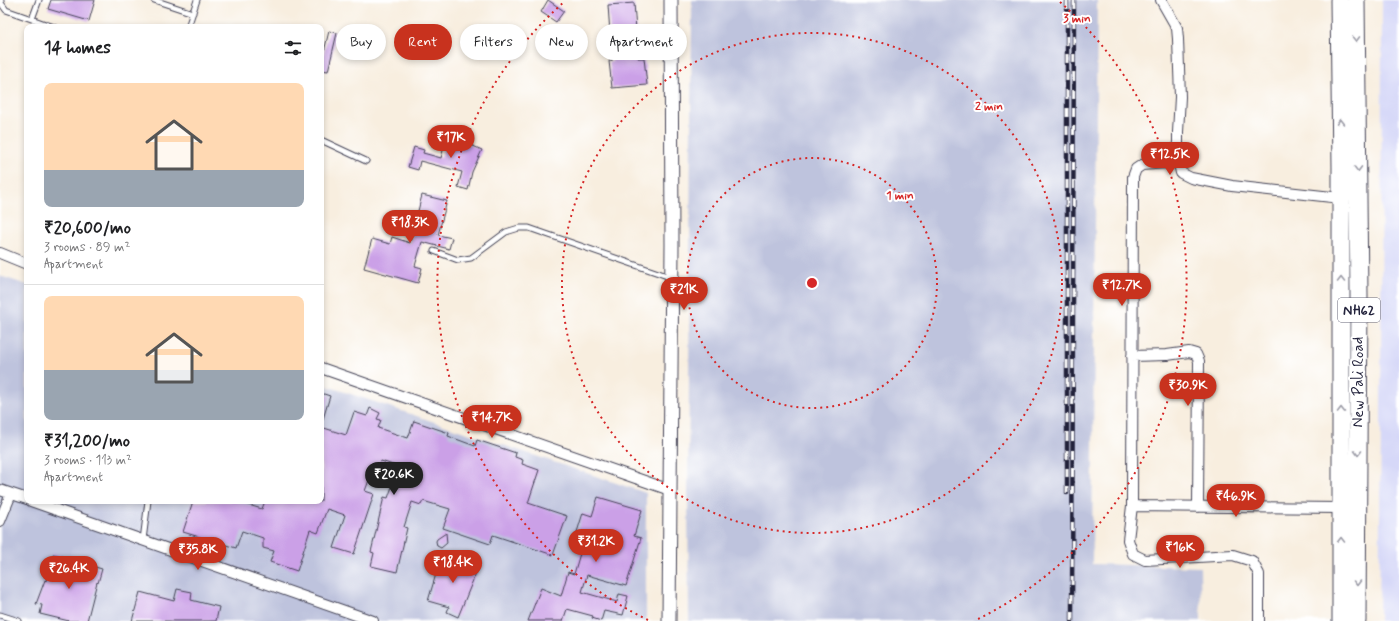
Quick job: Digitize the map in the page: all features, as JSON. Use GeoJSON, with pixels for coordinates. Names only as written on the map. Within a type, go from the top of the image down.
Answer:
{"type":"FeatureCollection","features":[{"type":"Feature","properties":{"kind":"highway","name":"New Pali Road"},"geometry":{"type":"LineString","coordinates":[[1339,0],[1341,621]]}},
{"type":"Feature","properties":{"kind":"highway","name":"New Pali Road"},"geometry":{"type":"LineString","coordinates":[[1356,0],[1359,295],[1357,621]]}},
{"type":"Feature","properties":{"kind":"street"},"geometry":{"type":"LineString","coordinates":[[669,621],[671,278],[670,0]]}},
{"type":"Feature","properties":{"kind":"street"},"geometry":{"type":"LineString","coordinates":[[1161,0],[1176,28],[1178,39],[1180,97],[1178,132],[1181,173],[1191,178],[1232,186],[1340,198]]}},
{"type":"Feature","properties":{"kind":"street"},"geometry":{"type":"LineString","coordinates":[[1179,162],[1142,164],[1136,169],[1133,177],[1132,506],[1128,540],[1132,554],[1145,560],[1233,555],[1252,561],[1259,574],[1259,621]]}},
{"type":"Feature","properties":{"kind":"street"},"geometry":{"type":"LineString","coordinates":[[0,253],[24,263]]}},
{"type":"Feature","properties":{"kind":"street"},"geometry":{"type":"LineString","coordinates":[[1132,356],[1167,355],[1189,352],[1196,354],[1199,361],[1198,507]]}},
{"type":"Feature","properties":{"kind":"street"},"geometry":{"type":"LineString","coordinates":[[324,369],[670,490]]}},
{"type":"Feature","properties":{"kind":"street"},"geometry":{"type":"LineString","coordinates":[[0,490],[24,498]]}},
{"type":"Feature","properties":{"kind":"street"},"geometry":{"type":"LineString","coordinates":[[0,521],[11,494]]}},
{"type":"Feature","properties":{"kind":"street"},"geometry":{"type":"LineString","coordinates":[[40,504],[373,621]]}},
{"type":"Feature","properties":{"kind":"street"},"geometry":{"type":"LineString","coordinates":[[1132,506],[1341,508]]}},
{"type":"Feature","properties":{"kind":"lane"},"geometry":{"type":"LineString","coordinates":[[1,0],[1,4],[6,10],[46,24]]}},
{"type":"Feature","properties":{"kind":"lane"},"geometry":{"type":"LineString","coordinates":[[32,19],[39,0]]}},
{"type":"Feature","properties":{"kind":"lane"},"geometry":{"type":"LineString","coordinates":[[154,0],[193,13]]}},
{"type":"Feature","properties":{"kind":"lane"},"geometry":{"type":"LineString","coordinates":[[189,24],[197,0]]}},
{"type":"Feature","properties":{"kind":"lane"},"geometry":{"type":"LineString","coordinates":[[324,141],[366,161]]}},
{"type":"Feature","properties":{"kind":"lane"},"geometry":{"type":"LineString","coordinates":[[434,251],[458,260],[471,258],[506,232],[519,228],[529,228],[671,278]]}},
{"type":"Feature","properties":{"kind":"lane"},"geometry":{"type":"LineString","coordinates":[[143,540],[148,504]]}},
{"type":"Feature","properties":{"kind":"lane"},"geometry":{"type":"LineString","coordinates":[[0,615],[19,621]]}},
{"type":"Feature","properties":{"kind":"shaded area"},"geometry":{"type":"Polygon","coordinates":[[[692,0],[1097,0],[1092,564],[1200,567],[1201,621],[689,621],[688,494],[692,0]]]}},
{"type":"Feature","properties":{"kind":"shaded area"},"geometry":{"type":"Polygon","coordinates":[[[1382,0],[1399,0],[1399,621],[1379,621],[1382,0]]]}},
{"type":"Feature","properties":{"kind":"shaded area"},"geometry":{"type":"Polygon","coordinates":[[[0,276],[24,284],[24,504],[324,504],[324,385],[646,493],[646,621],[0,621],[0,276]]]}},
{"type":"Feature","properties":{"kind":"building"},"geometry":{"type":"Polygon","coordinates":[[[51,0],[95,0],[89,21],[48,9],[51,0]]]}},
{"type":"Feature","properties":{"kind":"building"},"geometry":{"type":"Polygon","coordinates":[[[548,0],[564,11],[556,22],[541,12],[548,0]]]}},
{"type":"Feature","properties":{"kind":"building"},"geometry":{"type":"Polygon","coordinates":[[[634,3],[636,24],[609,24],[608,5],[634,3]]]}},
{"type":"Feature","properties":{"kind":"building"},"geometry":{"type":"Polygon","coordinates":[[[329,31],[336,33],[336,37],[328,71],[324,70],[324,52],[329,31]]]}},
{"type":"Feature","properties":{"kind":"building"},"geometry":{"type":"Polygon","coordinates":[[[644,60],[647,85],[612,88],[609,61],[644,60]]]}},
{"type":"Feature","properties":{"kind":"building"},"geometry":{"type":"Polygon","coordinates":[[[447,135],[465,140],[464,142],[482,150],[472,172],[468,190],[458,187],[462,172],[420,161],[418,170],[408,167],[414,147],[424,150],[423,153],[441,158],[447,135]]]}},
{"type":"Feature","properties":{"kind":"building"},"geometry":{"type":"Polygon","coordinates":[[[422,195],[447,201],[438,235],[452,238],[449,249],[422,242],[415,266],[422,268],[418,283],[364,268],[372,239],[390,244],[392,237],[410,243],[422,195]]]}},
{"type":"Feature","properties":{"kind":"building"},"geometry":{"type":"Polygon","coordinates":[[[324,394],[330,396],[324,416],[324,394]]]}},
{"type":"Feature","properties":{"kind":"building"},"geometry":{"type":"Polygon","coordinates":[[[370,408],[380,413],[377,419],[381,420],[378,428],[408,438],[414,421],[449,433],[448,436],[475,446],[477,440],[516,453],[515,457],[523,460],[522,464],[539,470],[528,503],[567,516],[553,555],[493,535],[490,544],[443,528],[450,509],[423,501],[421,505],[412,502],[404,527],[407,528],[397,572],[371,566],[374,553],[371,552],[384,497],[388,498],[399,467],[381,461],[376,473],[372,472],[365,491],[374,494],[354,554],[334,548],[345,515],[327,509],[318,533],[310,530],[297,571],[270,562],[274,551],[263,548],[263,538],[242,531],[236,548],[183,532],[192,504],[245,504],[262,509],[264,504],[324,504],[324,428],[346,435],[354,412],[367,416],[370,408]]]}},
{"type":"Feature","properties":{"kind":"building"},"geometry":{"type":"Polygon","coordinates":[[[598,497],[642,510],[634,536],[641,538],[626,586],[587,575],[582,592],[617,602],[619,594],[628,596],[623,615],[604,611],[601,621],[592,618],[593,616],[567,609],[563,621],[528,621],[541,588],[561,596],[568,572],[574,574],[581,550],[572,548],[583,513],[592,516],[598,497]]]}},
{"type":"Feature","properties":{"kind":"building"},"geometry":{"type":"Polygon","coordinates":[[[446,533],[447,543],[441,548],[437,546],[437,539],[446,533]]]}},
{"type":"Feature","properties":{"kind":"building"},"geometry":{"type":"Polygon","coordinates":[[[53,554],[78,560],[78,562],[102,569],[98,583],[97,582],[87,621],[69,621],[40,614],[42,605],[36,604],[45,580],[46,581],[53,554]]]}},
{"type":"Feature","properties":{"kind":"building"},"geometry":{"type":"Polygon","coordinates":[[[441,557],[467,565],[469,558],[480,563],[458,617],[447,612],[449,607],[428,601],[441,557]]]}},
{"type":"Feature","properties":{"kind":"building"},"geometry":{"type":"Polygon","coordinates":[[[177,589],[192,592],[191,600],[219,607],[216,621],[132,621],[140,592],[174,601],[177,589]]]}},
{"type":"Feature","properties":{"kind":"railway"},"geometry":{"type":"LineString","coordinates":[[1067,0],[1067,493]]}},
{"type":"Feature","properties":{"kind":"railway"},"geometry":{"type":"LineString","coordinates":[[1072,621],[1074,0]]}}]}
